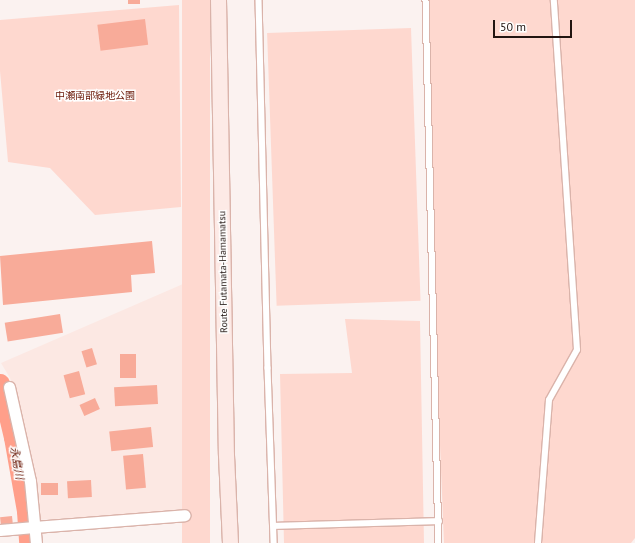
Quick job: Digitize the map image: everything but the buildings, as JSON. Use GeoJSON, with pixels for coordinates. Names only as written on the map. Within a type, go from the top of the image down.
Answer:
{"type":"FeatureCollection","features":[{"type":"Feature","properties":{"kind":"main road","name":"Route Futamata-Hamamatsu"},"geometry":{"type":"LineString","coordinates":[[218,0],[226,455],[230,543]]}},
{"type":"Feature","properties":{"kind":"street"},"geometry":{"type":"LineString","coordinates":[[9,387],[30,481],[30,528],[36,543]]}},
{"type":"Feature","properties":{"kind":"street"},"geometry":{"type":"LineString","coordinates":[[0,530],[185,515]]}},
{"type":"Feature","properties":{"kind":"lane"},"geometry":{"type":"LineString","coordinates":[[258,0],[274,543]]}},
{"type":"Feature","properties":{"kind":"lane"},"geometry":{"type":"LineString","coordinates":[[426,0],[440,543]]}},
{"type":"Feature","properties":{"kind":"lane"},"geometry":{"type":"LineString","coordinates":[[538,543],[549,400],[577,350],[554,0]]}},
{"type":"Feature","properties":{"kind":"lane"},"geometry":{"type":"LineString","coordinates":[[274,526],[439,521]]}},
{"type":"Feature","properties":{"kind":"shaded area"},"geometry":{"type":"Polygon","coordinates":[[[183,284],[185,511],[38,520],[35,474],[10,378],[1,363],[183,284]]]}},
{"type":"Feature","properties":{"kind":"green space"},"geometry":{"type":"Polygon","coordinates":[[[182,0],[210,0],[210,543],[182,543],[182,0]]]}},
{"type":"Feature","properties":{"kind":"green space"},"geometry":{"type":"Polygon","coordinates":[[[429,0],[635,0],[635,538],[631,543],[444,543],[431,225],[429,0]]]}},
{"type":"Feature","properties":{"kind":"green space","name":"中瀬南部緑地公園"},"geometry":{"type":"Polygon","coordinates":[[[179,5],[181,207],[95,215],[50,168],[8,162],[0,71],[0,20],[179,5]]]}},
{"type":"Feature","properties":{"kind":"green space"},"geometry":{"type":"Polygon","coordinates":[[[411,28],[421,301],[277,306],[267,33],[411,28]]]}},
{"type":"Feature","properties":{"kind":"green space"},"geometry":{"type":"Polygon","coordinates":[[[345,319],[420,321],[424,543],[284,543],[280,374],[352,373],[345,319]]]}},
{"type":"Feature","properties":{"kind":"waterway","name":"永島川"},"geometry":{"type":"LineString","coordinates":[[0,383],[13,437],[26,511],[28,543]]}}]}
